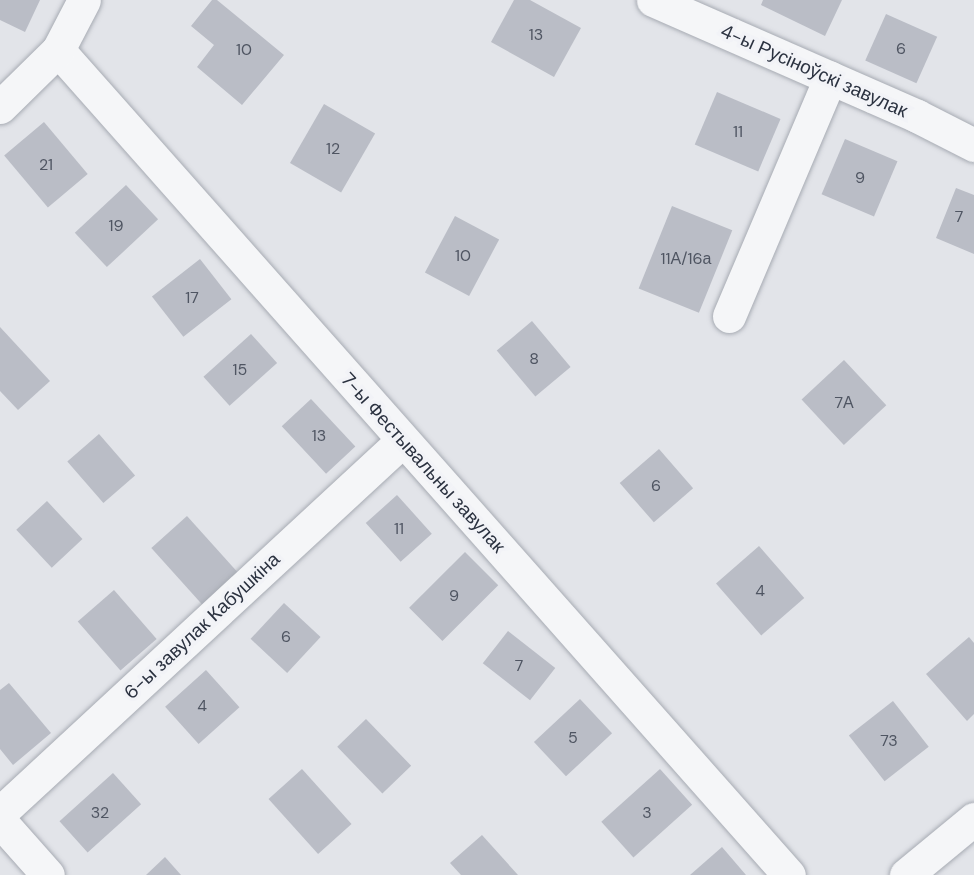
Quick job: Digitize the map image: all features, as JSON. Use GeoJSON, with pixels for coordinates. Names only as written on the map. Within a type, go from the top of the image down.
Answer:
{"type":"FeatureCollection","features":[{"type":"Feature","properties":{"kind":"street"},"geometry":{"type":"LineString","coordinates":[[0,107],[58,50],[85,0]]}},
{"type":"Feature","properties":{"kind":"street","name":"4-ы Русіноўскі завулак"},"geometry":{"type":"LineString","coordinates":[[653,0],[974,145]]}},
{"type":"Feature","properties":{"kind":"street","name":"7-ы Фестывальны завулак"},"geometry":{"type":"LineString","coordinates":[[58,50],[789,875]]}},
{"type":"Feature","properties":{"kind":"street"},"geometry":{"type":"LineString","coordinates":[[729,316],[830,78]]}},
{"type":"Feature","properties":{"kind":"street","name":"6-ы завулак Кабушкіна"},"geometry":{"type":"LineString","coordinates":[[0,813],[403,439]]}},
{"type":"Feature","properties":{"kind":"street"},"geometry":{"type":"LineString","coordinates":[[906,875],[974,819]]}},
{"type":"Feature","properties":{"kind":"street"},"geometry":{"type":"LineString","coordinates":[[0,821],[48,875]]}},
{"type":"Feature","properties":{"kind":"building"},"geometry":{"type":"Polygon","coordinates":[[[0,0],[40,0],[25,32],[0,20],[0,0]]]}},
{"type":"Feature","properties":{"kind":"building"},"geometry":{"type":"Polygon","coordinates":[[[212,0],[217,0],[284,55],[242,105],[197,67],[214,45],[191,26],[212,0]]]}},
{"type":"Feature","properties":{"kind":"building"},"geometry":{"type":"Polygon","coordinates":[[[514,0],[530,0],[581,28],[554,77],[491,42],[514,0]]]}},
{"type":"Feature","properties":{"kind":"building"},"geometry":{"type":"Polygon","coordinates":[[[763,0],[842,0],[825,36],[761,5],[763,0]]]}},
{"type":"Feature","properties":{"kind":"building"},"geometry":{"type":"Polygon","coordinates":[[[886,14],[937,37],[916,83],[865,61],[886,14]]]}},
{"type":"Feature","properties":{"kind":"building"},"geometry":{"type":"Polygon","coordinates":[[[717,92],[781,119],[758,171],[695,144],[717,92]]]}},
{"type":"Feature","properties":{"kind":"building"},"geometry":{"type":"Polygon","coordinates":[[[324,104],[375,134],[341,192],[290,163],[324,104]]]}},
{"type":"Feature","properties":{"kind":"building"},"geometry":{"type":"Polygon","coordinates":[[[44,122],[88,174],[48,208],[4,155],[44,122]]]}},
{"type":"Feature","properties":{"kind":"building"},"geometry":{"type":"Polygon","coordinates":[[[845,139],[897,161],[874,217],[822,194],[845,139]]]}},
{"type":"Feature","properties":{"kind":"building"},"geometry":{"type":"Polygon","coordinates":[[[126,185],[158,219],[107,267],[75,233],[126,185]]]}},
{"type":"Feature","properties":{"kind":"building"},"geometry":{"type":"Polygon","coordinates":[[[956,188],[974,195],[974,254],[936,238],[956,188]]]}},
{"type":"Feature","properties":{"kind":"building"},"geometry":{"type":"Polygon","coordinates":[[[672,206],[732,230],[699,313],[639,289],[672,206]]]}},
{"type":"Feature","properties":{"kind":"building"},"geometry":{"type":"Polygon","coordinates":[[[455,216],[499,239],[469,296],[425,273],[455,216]]]}},
{"type":"Feature","properties":{"kind":"building"},"geometry":{"type":"Polygon","coordinates":[[[200,259],[231,299],[183,337],[152,297],[200,259]]]}},
{"type":"Feature","properties":{"kind":"building"},"geometry":{"type":"Polygon","coordinates":[[[532,321],[571,367],[535,397],[497,351],[532,321]]]}},
{"type":"Feature","properties":{"kind":"building"},"geometry":{"type":"Polygon","coordinates":[[[0,327],[50,381],[18,410],[0,391],[0,327]]]}},
{"type":"Feature","properties":{"kind":"building"},"geometry":{"type":"Polygon","coordinates":[[[251,334],[277,363],[230,406],[203,377],[251,334]]]}},
{"type":"Feature","properties":{"kind":"building"},"geometry":{"type":"Polygon","coordinates":[[[844,360],[886,405],[844,445],[802,400],[844,360]]]}},
{"type":"Feature","properties":{"kind":"building"},"geometry":{"type":"Polygon","coordinates":[[[311,399],[355,447],[326,474],[282,426],[311,399]]]}},
{"type":"Feature","properties":{"kind":"building"},"geometry":{"type":"Polygon","coordinates":[[[99,434],[135,476],[103,503],[67,462],[99,434]]]}},
{"type":"Feature","properties":{"kind":"building"},"geometry":{"type":"Polygon","coordinates":[[[659,449],[693,488],[654,522],[620,483],[659,449]]]}},
{"type":"Feature","properties":{"kind":"building"},"geometry":{"type":"Polygon","coordinates":[[[397,495],[432,534],[401,562],[366,523],[397,495]]]}},
{"type":"Feature","properties":{"kind":"building"},"geometry":{"type":"Polygon","coordinates":[[[47,501],[82,539],[52,568],[16,530],[47,501]]]}},
{"type":"Feature","properties":{"kind":"building"},"geometry":{"type":"Polygon","coordinates":[[[187,516],[240,575],[204,607],[151,548],[187,516]]]}},
{"type":"Feature","properties":{"kind":"building"},"geometry":{"type":"Polygon","coordinates":[[[759,546],[804,598],[761,635],[716,583],[759,546]]]}},
{"type":"Feature","properties":{"kind":"building"},"geometry":{"type":"Polygon","coordinates":[[[465,552],[498,585],[442,641],[409,608],[465,552]]]}},
{"type":"Feature","properties":{"kind":"building"},"geometry":{"type":"Polygon","coordinates":[[[114,590],[157,639],[120,671],[78,621],[114,590]]]}},
{"type":"Feature","properties":{"kind":"building"},"geometry":{"type":"Polygon","coordinates":[[[284,603],[321,637],[287,673],[251,639],[284,603]]]}},
{"type":"Feature","properties":{"kind":"building"},"geometry":{"type":"Polygon","coordinates":[[[508,631],[555,668],[530,700],[483,663],[508,631]]]}},
{"type":"Feature","properties":{"kind":"building"},"geometry":{"type":"Polygon","coordinates":[[[969,637],[974,643],[974,714],[967,721],[926,674],[969,637]]]}},
{"type":"Feature","properties":{"kind":"building"},"geometry":{"type":"Polygon","coordinates":[[[206,670],[239,707],[199,744],[165,707],[206,670]]]}},
{"type":"Feature","properties":{"kind":"building"},"geometry":{"type":"Polygon","coordinates":[[[9,683],[51,733],[13,765],[0,749],[0,690],[9,683]]]}},
{"type":"Feature","properties":{"kind":"building"},"geometry":{"type":"Polygon","coordinates":[[[580,699],[612,733],[566,776],[534,742],[580,699]]]}},
{"type":"Feature","properties":{"kind":"building"},"geometry":{"type":"Polygon","coordinates":[[[893,701],[929,747],[885,781],[849,735],[893,701]]]}},
{"type":"Feature","properties":{"kind":"building"},"geometry":{"type":"Polygon","coordinates":[[[366,719],[411,766],[382,794],[337,747],[366,719]]]}},
{"type":"Feature","properties":{"kind":"building"},"geometry":{"type":"Polygon","coordinates":[[[302,769],[352,824],[318,854],[269,799],[302,769]]]}},
{"type":"Feature","properties":{"kind":"building"},"geometry":{"type":"Polygon","coordinates":[[[660,769],[692,805],[633,858],[601,822],[660,769]]]}},
{"type":"Feature","properties":{"kind":"building"},"geometry":{"type":"Polygon","coordinates":[[[113,773],[141,804],[88,852],[59,821],[113,773]]]}},
{"type":"Feature","properties":{"kind":"building"},"geometry":{"type":"Polygon","coordinates":[[[482,835],[518,875],[461,875],[450,863],[482,835]]]}},
{"type":"Feature","properties":{"kind":"building"},"geometry":{"type":"Polygon","coordinates":[[[722,847],[746,875],[690,875],[722,847]]]}},
{"type":"Feature","properties":{"kind":"building"},"geometry":{"type":"Polygon","coordinates":[[[165,857],[181,875],[146,875],[165,857]]]}}]}
